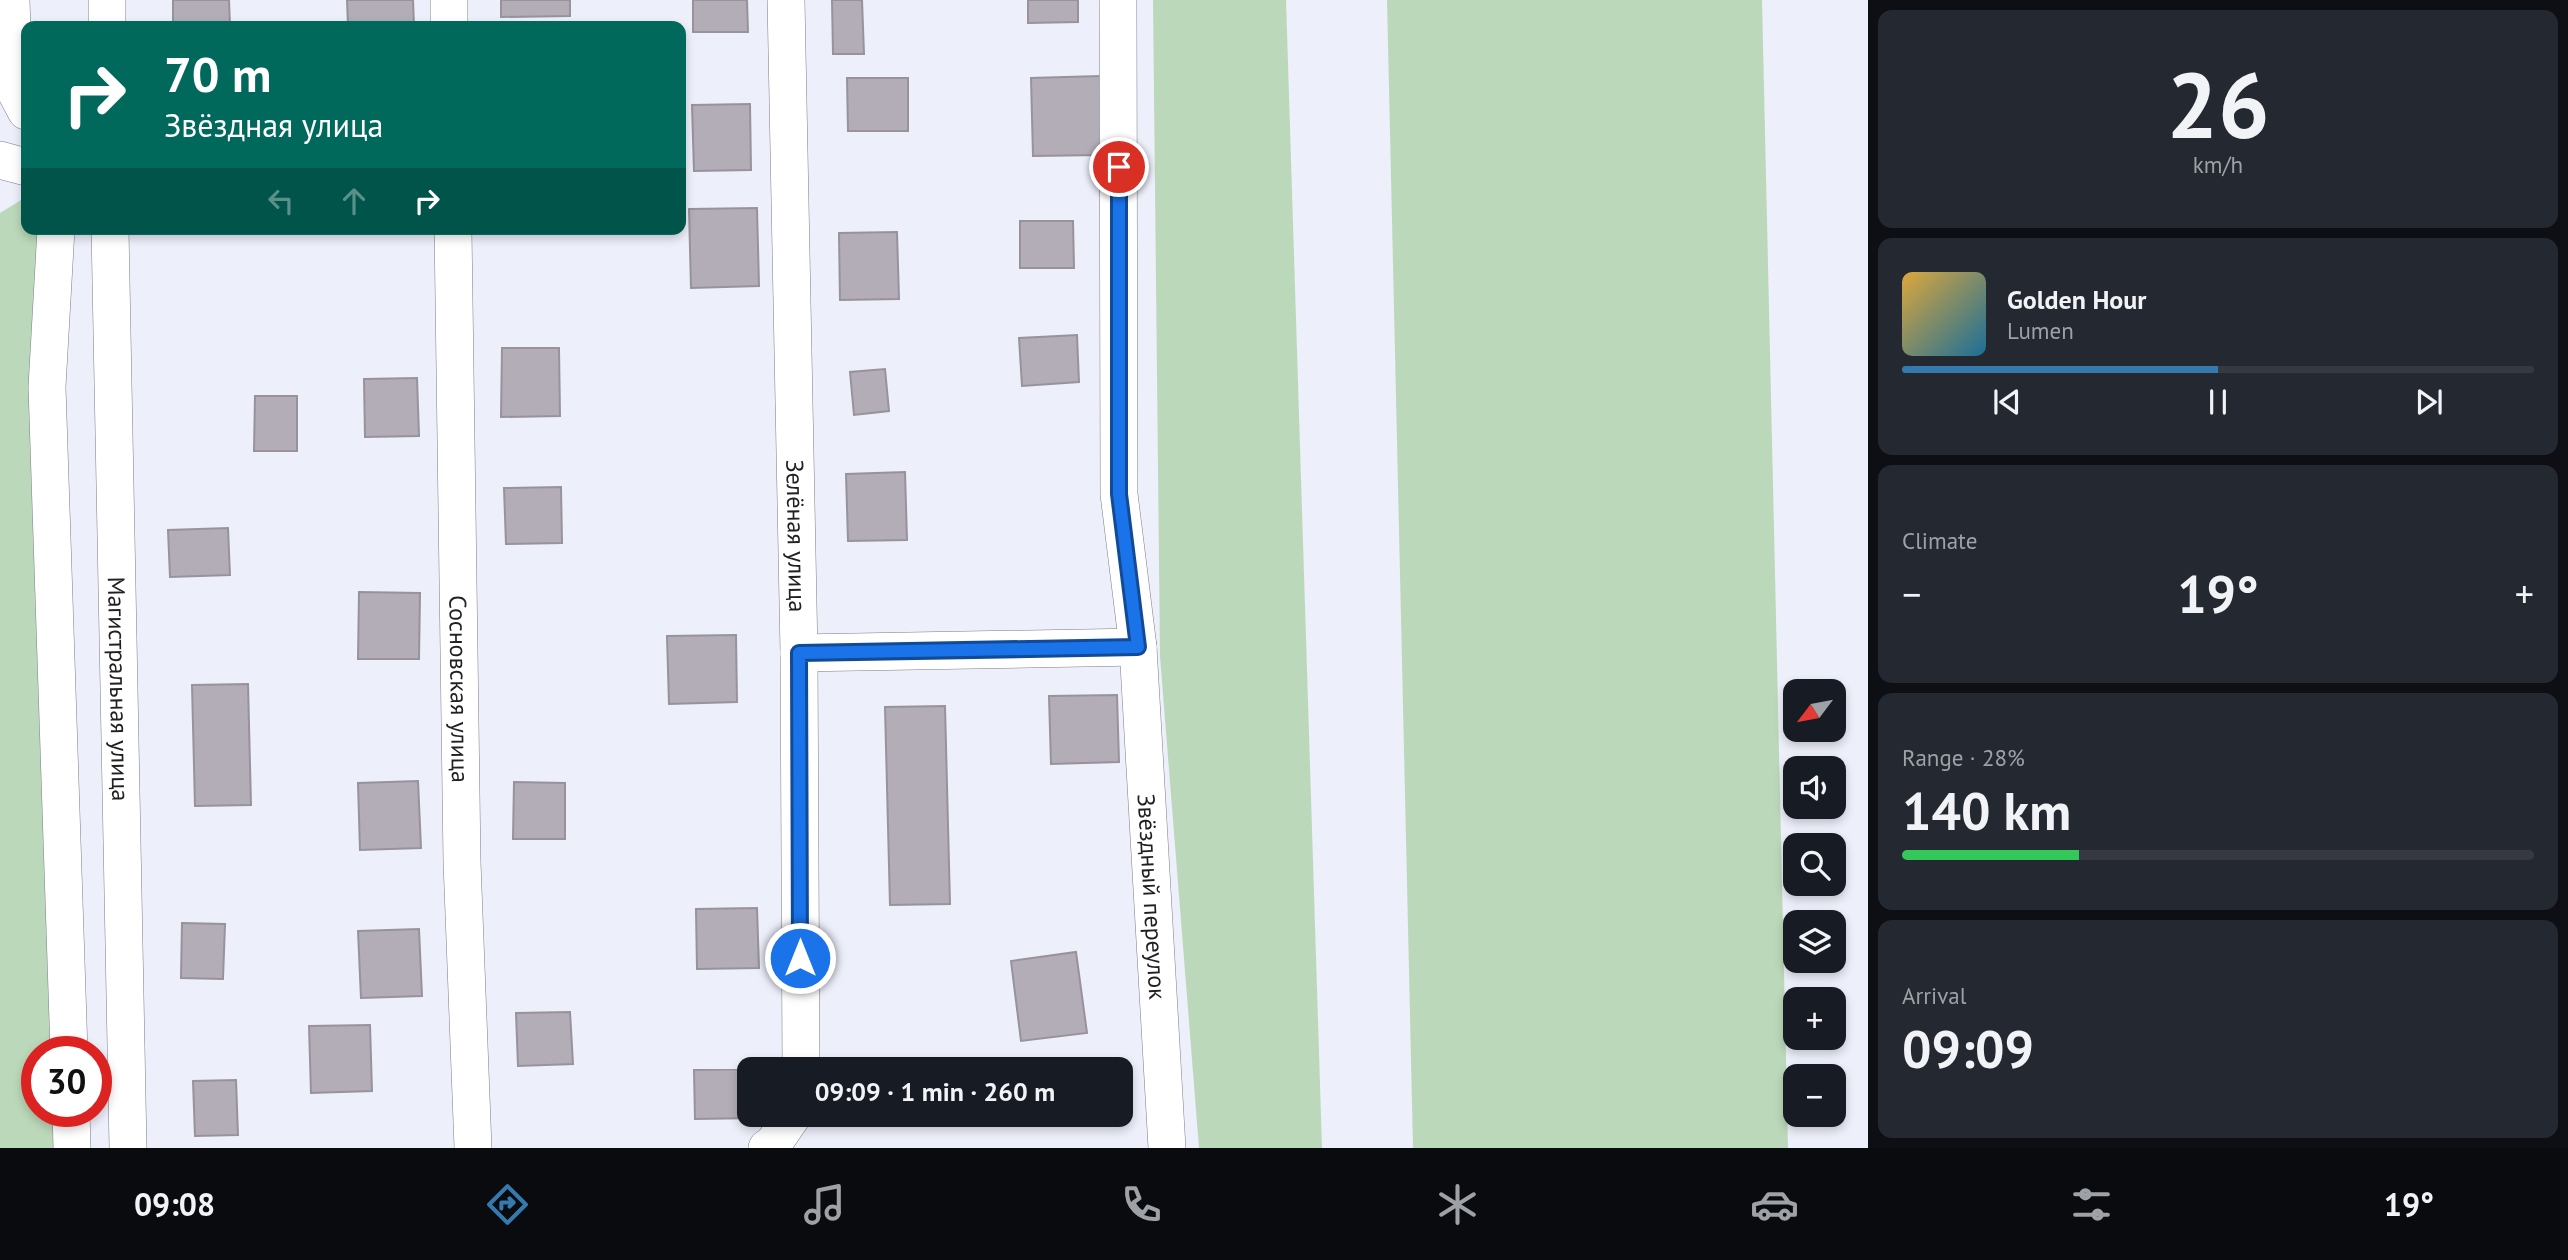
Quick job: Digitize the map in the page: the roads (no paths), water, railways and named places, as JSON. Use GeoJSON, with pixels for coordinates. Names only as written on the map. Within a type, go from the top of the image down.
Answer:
{"type":"FeatureCollection","features":[{"type":"Feature","properties":{"kind":"street"},"geometry":{"type":"LineString","coordinates":[[12,0],[14,88],[21,101]]}},
{"type":"Feature","properties":{"kind":"street"},"geometry":{"type":"LineString","coordinates":[[107,0],[107,21]]}},
{"type":"Feature","properties":{"kind":"street"},"geometry":{"type":"LineString","coordinates":[[449,0],[449,21]]}},
{"type":"Feature","properties":{"kind":"street","name":"Зелёная улица"},"geometry":{"type":"LineString","coordinates":[[786,0],[799,653],[801,1057]]}},
{"type":"Feature","properties":{"kind":"street","name":"Звёздный переулок"},"geometry":{"type":"LineString","coordinates":[[1118,0],[1119,494],[1138,647],[1167,1148]]}},
{"type":"Feature","properties":{"kind":"street"},"geometry":{"type":"LineString","coordinates":[[0,160],[21,166]]}},
{"type":"Feature","properties":{"kind":"street"},"geometry":{"type":"LineString","coordinates":[[56,235],[47,387],[68,1036]]}},
{"type":"Feature","properties":{"kind":"street","name":"Магистральная улица"},"geometry":{"type":"LineString","coordinates":[[110,235],[128,1148]]}},
{"type":"Feature","properties":{"kind":"street","name":"Сосновская улица"},"geometry":{"type":"LineString","coordinates":[[453,235],[462,862],[474,1148]]}},
{"type":"Feature","properties":{"kind":"street"},"geometry":{"type":"LineString","coordinates":[[799,653],[1138,647]]}},
{"type":"Feature","properties":{"kind":"street"},"geometry":{"type":"LineString","coordinates":[[71,1127],[72,1148]]}}]}
